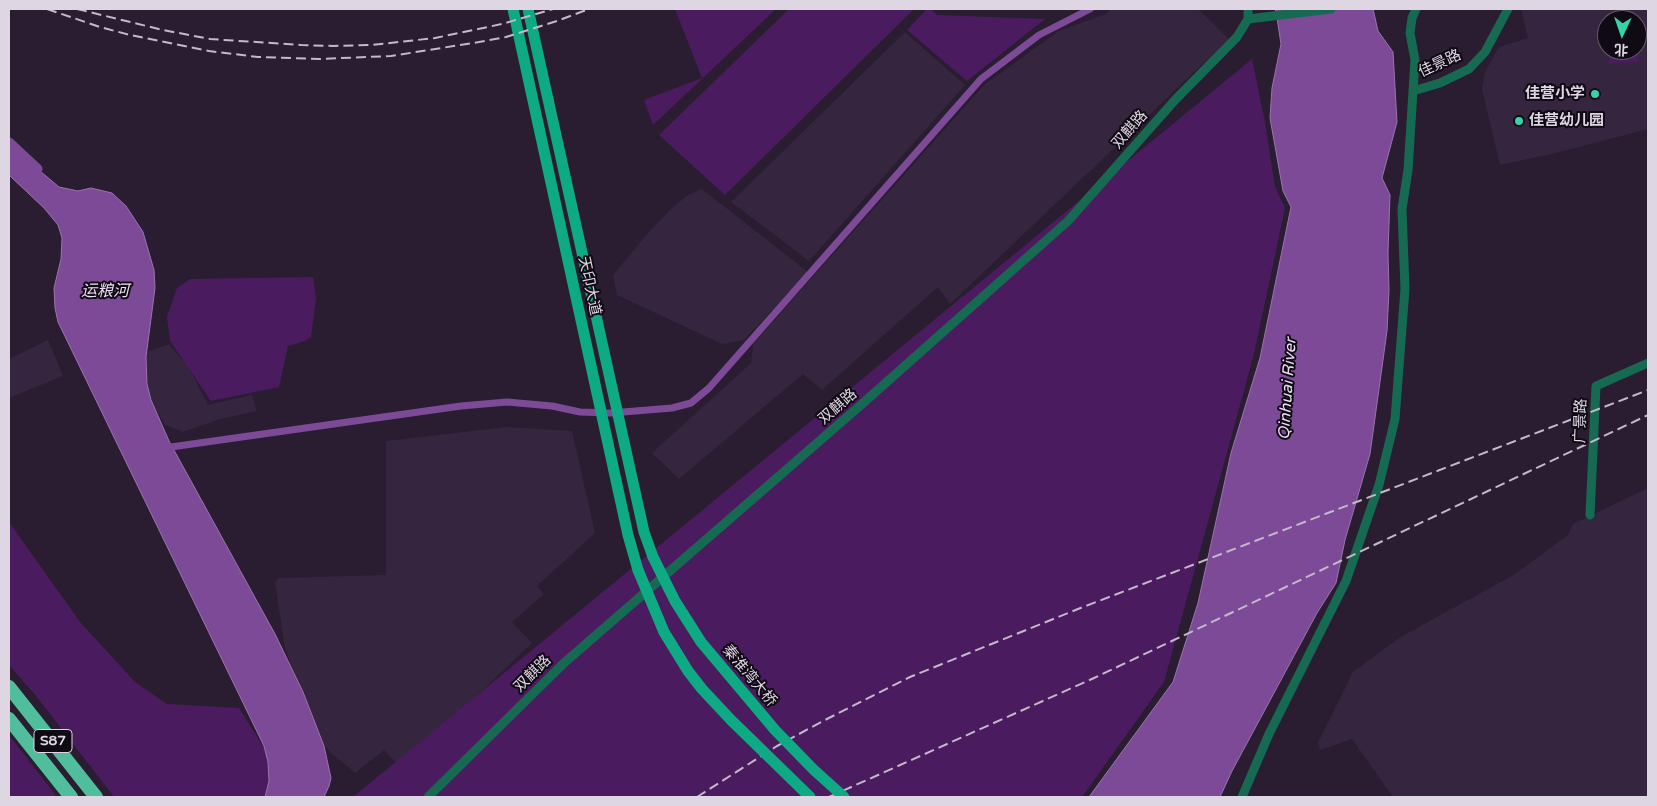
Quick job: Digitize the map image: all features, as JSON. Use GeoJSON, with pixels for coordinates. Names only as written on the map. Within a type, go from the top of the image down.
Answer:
{"type":"FeatureCollection","features":[{"type":"Feature","properties":{"kind":"highway","name":"S87"},"geometry":{"type":"LineString","coordinates":[[9,686],[96,797]]}},
{"type":"Feature","properties":{"kind":"highway","name":"S87"},"geometry":{"type":"LineString","coordinates":[[9,719],[71,797]]}},
{"type":"Feature","properties":{"kind":"main road","name":"天印大道"},"geometry":{"type":"LineString","coordinates":[[513,9],[628,535],[638,570],[664,632],[688,671],[731,720],[810,797]]}},
{"type":"Feature","properties":{"kind":"main road","name":"天印大道"},"geometry":{"type":"LineString","coordinates":[[528,9],[644,532],[653,557]]}},
{"type":"Feature","properties":{"kind":"main road","name":"秦淮湾大桥"},"geometry":{"type":"LineString","coordinates":[[653,557],[675,602],[701,642],[776,730],[814,770],[844,797]]}},
{"type":"Feature","properties":{"kind":"street"},"geometry":{"type":"LineString","coordinates":[[1248,9],[1248,19],[1331,9]]}},
{"type":"Feature","properties":{"kind":"street"},"geometry":{"type":"LineString","coordinates":[[1242,797],[1270,734],[1346,581],[1379,485],[1395,420],[1405,289],[1402,210],[1408,170],[1415,60],[1410,33],[1412,18],[1416,9]]}},
{"type":"Feature","properties":{"kind":"street","name":"佳景路"},"geometry":{"type":"LineString","coordinates":[[1413,91],[1440,83],[1469,69],[1485,52],[1508,9]]}},
{"type":"Feature","properties":{"kind":"street","name":"双麒路"},"geometry":{"type":"LineString","coordinates":[[428,797],[564,663],[725,524],[1068,221],[1175,100],[1237,37],[1248,19]]}},
{"type":"Feature","properties":{"kind":"street","name":"广景路"},"geometry":{"type":"LineString","coordinates":[[1590,515],[1596,386],[1648,363]]}},
{"type":"Feature","properties":{"kind":"shaded area"},"geometry":{"type":"Polygon","coordinates":[[[675,9],[776,9],[653,125],[644,100],[702,78],[675,9]]]}},
{"type":"Feature","properties":{"kind":"shaded area"},"geometry":{"type":"Polygon","coordinates":[[[789,9],[914,9],[725,195],[659,135],[789,9]]]}},
{"type":"Feature","properties":{"kind":"shaded area"},"geometry":{"type":"Polygon","coordinates":[[[927,9],[931,9],[937,15],[1045,19],[967,81],[907,30],[927,9]]]}},
{"type":"Feature","properties":{"kind":"shaded area"},"geometry":{"type":"Polygon","coordinates":[[[1111,9],[1198,9],[1229,39],[950,304],[938,287],[822,390],[803,374],[679,479],[652,453],[751,363],[753,344],[984,85],[1059,31],[1106,14],[1111,9]]]}},
{"type":"Feature","properties":{"kind":"shaded area","name":"佳营小学"},"geometry":{"type":"Polygon","coordinates":[[[1521,9],[1648,9],[1648,129],[1556,153],[1500,165],[1482,89],[1485,72],[1499,47],[1528,38],[1521,9]]]}},
{"type":"Feature","properties":{"kind":"shaded area"},"geometry":{"type":"Polygon","coordinates":[[[905,32],[965,85],[809,261],[731,202],[905,32]]]}},
{"type":"Feature","properties":{"kind":"shaded area"},"geometry":{"type":"Polygon","coordinates":[[[1252,59],[1265,122],[1275,187],[1285,208],[1254,354],[1164,682],[1082,797],[353,797],[1252,59]]]}},
{"type":"Feature","properties":{"kind":"shaded area"},"geometry":{"type":"Polygon","coordinates":[[[1609,60],[1639,60],[1639,62],[1609,64],[1609,60]]]}},
{"type":"Feature","properties":{"kind":"shaded area"},"geometry":{"type":"Polygon","coordinates":[[[702,189],[808,272],[744,340],[722,344],[617,295],[613,275],[648,233],[673,207],[688,195],[702,189]]]}},
{"type":"Feature","properties":{"kind":"shaded area"},"geometry":{"type":"Polygon","coordinates":[[[313,277],[316,298],[311,337],[305,341],[288,346],[279,387],[211,401],[170,341],[167,317],[177,288],[190,279],[313,277]]]}},
{"type":"Feature","properties":{"kind":"shaded area"},"geometry":{"type":"Polygon","coordinates":[[[48,340],[63,376],[9,398],[9,359],[48,340]]]}},
{"type":"Feature","properties":{"kind":"shaded area"},"geometry":{"type":"Polygon","coordinates":[[[169,344],[189,368],[208,405],[252,395],[257,411],[220,419],[183,432],[165,425],[148,396],[144,353],[169,344]]]}},
{"type":"Feature","properties":{"kind":"shaded area"},"geometry":{"type":"Polygon","coordinates":[[[507,427],[572,431],[595,533],[537,586],[544,594],[512,622],[532,643],[442,729],[410,778],[384,750],[355,773],[332,754],[311,729],[284,643],[275,583],[278,578],[386,575],[386,441],[507,427]]]}},
{"type":"Feature","properties":{"kind":"shaded area"},"geometry":{"type":"Polygon","coordinates":[[[1648,488],[1648,797],[1393,797],[1352,739],[1320,750],[1318,743],[1353,672],[1399,638],[1515,574],[1568,535],[1573,524],[1648,488]]]}},
{"type":"Feature","properties":{"kind":"shaded area"},"geometry":{"type":"Polygon","coordinates":[[[9,522],[80,622],[135,682],[167,704],[239,708],[268,754],[272,794],[268,797],[114,797],[37,697],[9,665],[9,522]]]}},
{"type":"Feature","properties":{"kind":"shaded area"},"geometry":{"type":"Polygon","coordinates":[[[9,735],[57,797],[9,797],[9,735]]]}},
{"type":"Feature","properties":{"kind":"water","name":"Qinhuai River"},"geometry":{"type":"Polygon","coordinates":[[[1274,9],[1373,9],[1378,31],[1393,52],[1397,122],[1382,178],[1390,195],[1387,331],[1370,454],[1345,540],[1336,583],[1317,613],[1232,771],[1220,797],[1089,797],[1173,682],[1198,603],[1231,453],[1260,358],[1291,207],[1283,191],[1270,118],[1272,88],[1281,44],[1276,11],[1274,9]]]}},
{"type":"Feature","properties":{"kind":"water","name":"运粮河"},"geometry":{"type":"Polygon","coordinates":[[[9,145],[59,187],[78,191],[91,188],[112,193],[126,206],[143,232],[154,270],[155,288],[146,357],[147,384],[151,400],[169,441],[275,634],[303,692],[324,746],[331,778],[324,797],[265,797],[269,781],[268,762],[264,746],[58,322],[54,288],[61,259],[62,238],[58,225],[44,208],[9,175],[9,145]]]}},
{"type":"Feature","properties":{"kind":"waterway"},"geometry":{"type":"LineString","coordinates":[[164,448],[461,406],[507,402],[552,406],[580,412],[611,413],[672,408],[691,403],[709,388],[981,79],[1039,35],[1090,9]]}},
{"type":"Feature","properties":{"kind":"waterway"},"geometry":{"type":"LineString","coordinates":[[9,143],[37,169]]}},
{"type":"Feature","properties":{"kind":"railway"},"geometry":{"type":"LineString","coordinates":[[47,9],[130,35],[209,51],[258,57],[320,59],[391,56],[506,37],[589,9]]}},
{"type":"Feature","properties":{"kind":"railway"},"geometry":{"type":"LineString","coordinates":[[77,9],[163,30],[210,39],[333,46],[372,45],[435,38],[502,24],[553,9]]}},
{"type":"Feature","properties":{"kind":"railway"},"geometry":{"type":"LineString","coordinates":[[697,797],[777,746],[910,677],[1078,609],[1648,390]]}},
{"type":"Feature","properties":{"kind":"railway"},"geometry":{"type":"LineString","coordinates":[[829,797],[1094,678],[1648,415]]}},
{"type":"Feature","properties":{"kind":"place","name":"佳营小学"},"geometry":{"type":"Point","coordinates":[1595,94]}},
{"type":"Feature","properties":{"kind":"place","name":"佳营幼儿园"},"geometry":{"type":"Point","coordinates":[1519,121]}}]}
